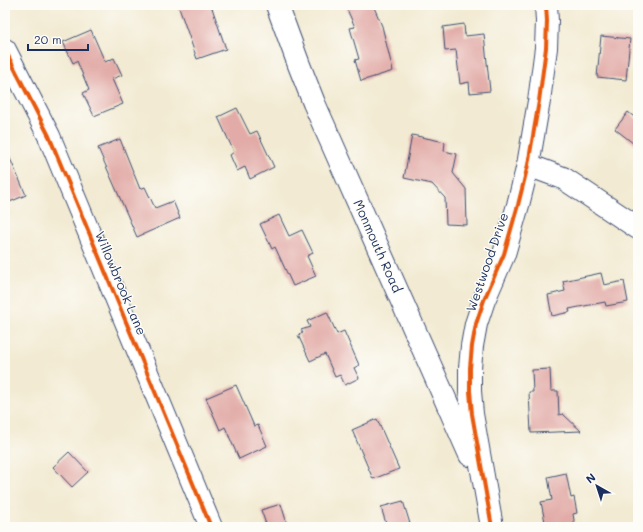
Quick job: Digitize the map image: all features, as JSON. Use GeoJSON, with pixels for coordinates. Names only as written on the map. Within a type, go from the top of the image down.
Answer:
{"type":"FeatureCollection","features":[{"type":"Feature","properties":{"kind":"street","name":"Monmouth Road"},"geometry":{"type":"LineString","coordinates":[[276,5],[314,103],[484,485]]}},
{"type":"Feature","properties":{"kind":"street","name":"Westwood Drive"},"geometry":{"type":"LineString","coordinates":[[492,527],[472,414],[470,391],[472,346],[476,324],[484,300],[504,254],[528,165],[543,74],[547,21],[546,5]]}},
{"type":"Feature","properties":{"kind":"street","name":"Willowbrook Lane"},"geometry":{"type":"LineString","coordinates":[[5,50],[49,136],[211,527]]}},
{"type":"Feature","properties":{"kind":"street"},"geometry":{"type":"LineString","coordinates":[[528,165],[563,178],[638,228]]}},
{"type":"Feature","properties":{"kind":"building"},"geometry":{"type":"Polygon","coordinates":[[[178,5],[211,5],[226,49],[197,59],[178,5]]]}},
{"type":"Feature","properties":{"kind":"building"},"geometry":{"type":"Polygon","coordinates":[[[345,5],[373,5],[382,26],[393,71],[361,81],[355,60],[359,59],[350,28],[355,27],[345,5]]]}},
{"type":"Feature","properties":{"kind":"building"},"geometry":{"type":"Polygon","coordinates":[[[464,24],[465,36],[484,34],[490,91],[470,93],[469,82],[460,84],[456,50],[445,51],[443,27],[464,24]]]}},
{"type":"Feature","properties":{"kind":"building"},"geometry":{"type":"Polygon","coordinates":[[[91,30],[105,62],[114,58],[122,75],[112,79],[123,104],[94,116],[83,93],[89,90],[77,61],[73,63],[63,42],[91,30]]]}},
{"type":"Feature","properties":{"kind":"building"},"geometry":{"type":"Polygon","coordinates":[[[601,36],[630,39],[626,80],[597,77],[601,36]]]}},
{"type":"Feature","properties":{"kind":"building"},"geometry":{"type":"Polygon","coordinates":[[[237,108],[250,134],[257,131],[274,167],[250,179],[245,167],[237,171],[230,155],[234,152],[218,117],[237,108]]]}},
{"type":"Feature","properties":{"kind":"building"},"geometry":{"type":"Polygon","coordinates":[[[628,112],[638,120],[638,147],[615,129],[628,112]]]}},
{"type":"Feature","properties":{"kind":"building"},"geometry":{"type":"Polygon","coordinates":[[[412,135],[445,142],[444,151],[457,154],[453,173],[466,189],[467,225],[446,224],[445,198],[432,184],[404,178],[412,135]]]}},
{"type":"Feature","properties":{"kind":"building"},"geometry":{"type":"Polygon","coordinates":[[[120,139],[140,189],[145,187],[155,208],[173,201],[180,218],[137,237],[98,148],[120,139]]]}},
{"type":"Feature","properties":{"kind":"building"},"geometry":{"type":"Polygon","coordinates":[[[5,147],[26,195],[5,204],[5,147]]]}},
{"type":"Feature","properties":{"kind":"building"},"geometry":{"type":"Polygon","coordinates":[[[279,215],[289,236],[302,230],[313,253],[307,256],[316,276],[293,286],[275,247],[272,249],[260,224],[279,215]]]}},
{"type":"Feature","properties":{"kind":"building"},"geometry":{"type":"Polygon","coordinates":[[[601,273],[604,285],[624,281],[628,302],[606,306],[605,302],[569,309],[570,312],[552,316],[548,295],[565,291],[563,281],[601,273]]]}},
{"type":"Feature","properties":{"kind":"building"},"geometry":{"type":"Polygon","coordinates":[[[327,312],[337,334],[344,331],[359,365],[354,368],[359,378],[345,385],[340,375],[335,377],[325,354],[310,361],[298,335],[303,333],[301,330],[310,327],[307,321],[327,312]]]}},
{"type":"Feature","properties":{"kind":"building"},"geometry":{"type":"Polygon","coordinates":[[[550,369],[551,391],[558,391],[559,415],[563,414],[581,431],[531,433],[529,392],[533,392],[532,370],[550,369]]]}},
{"type":"Feature","properties":{"kind":"building"},"geometry":{"type":"Polygon","coordinates":[[[236,385],[254,426],[258,425],[267,446],[239,459],[225,427],[220,430],[206,398],[236,385]]]}},
{"type":"Feature","properties":{"kind":"building"},"geometry":{"type":"Polygon","coordinates":[[[377,419],[399,469],[373,479],[352,430],[377,419]]]}},
{"type":"Feature","properties":{"kind":"building"},"geometry":{"type":"Polygon","coordinates":[[[69,452],[88,472],[72,487],[53,467],[69,452]]]}},
{"type":"Feature","properties":{"kind":"building"},"geometry":{"type":"Polygon","coordinates":[[[566,473],[571,498],[574,497],[577,513],[573,514],[575,527],[546,527],[541,502],[552,500],[548,477],[566,473]]]}},
{"type":"Feature","properties":{"kind":"building"},"geometry":{"type":"Polygon","coordinates":[[[403,501],[411,527],[387,527],[381,507],[403,501]]]}},
{"type":"Feature","properties":{"kind":"building"},"geometry":{"type":"Polygon","coordinates":[[[281,504],[288,527],[267,527],[261,510],[281,504]]]}},
{"type":"Feature","properties":{"kind":"cycle path"},"geometry":{"type":"LineString","coordinates":[[492,527],[472,414],[470,391],[472,346],[476,324],[484,300],[504,254],[528,165],[546,48],[546,5]]}},
{"type":"Feature","properties":{"kind":"cycle path"},"geometry":{"type":"LineString","coordinates":[[5,50],[49,136],[211,527]]}}]}
